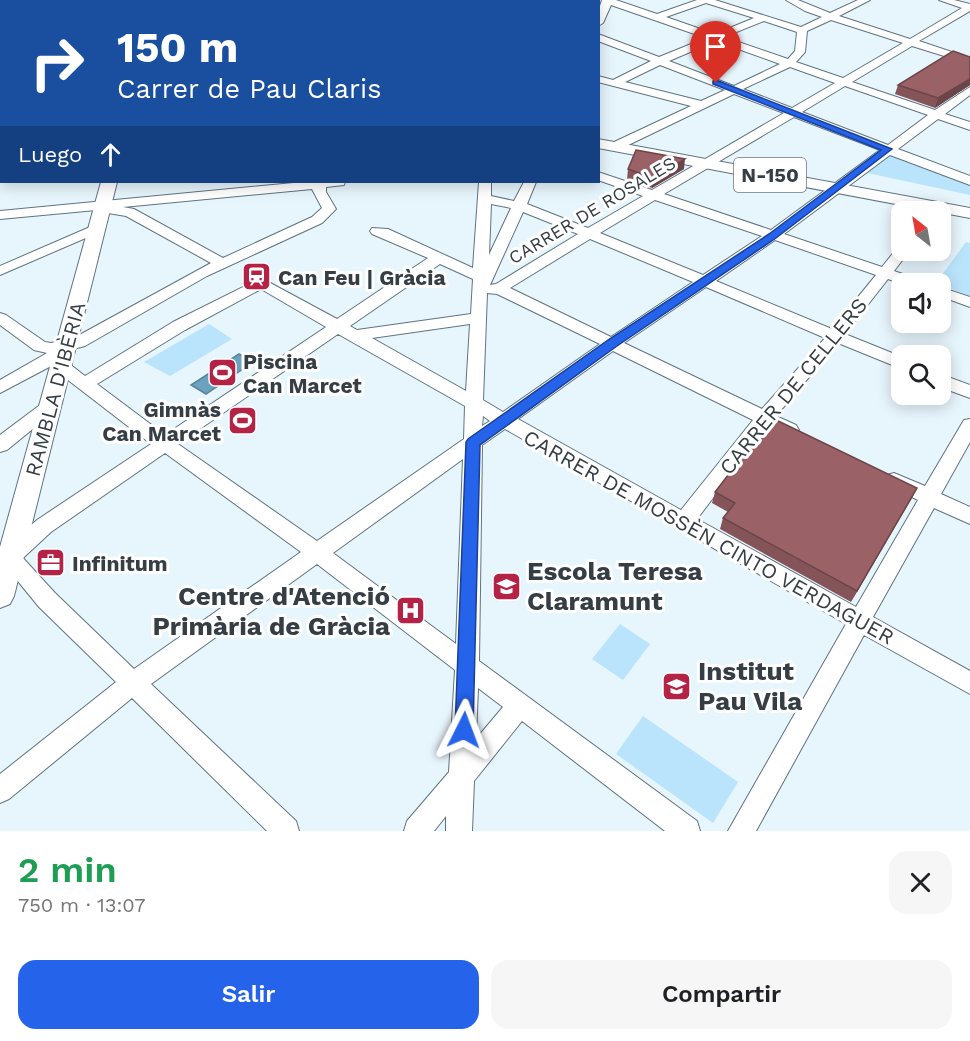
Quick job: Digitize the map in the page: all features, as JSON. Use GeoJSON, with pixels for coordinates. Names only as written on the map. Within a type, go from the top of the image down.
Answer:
{"type":"FeatureCollection","features":[{"type":"Feature","properties":{"kind":"main road","name":"N-150"},"geometry":{"type":"LineString","coordinates":[[600,143],[897,201]]}},
{"type":"Feature","properties":{"kind":"main road","name":"RAMBLA D'IBÈRIA"},"geometry":{"type":"LineString","coordinates":[[0,596],[5,560],[64,356],[109,183]]}},
{"type":"Feature","properties":{"kind":"main road","name":"N-150"},"geometry":{"type":"LineString","coordinates":[[951,211],[970,213]]}},
{"type":"Feature","properties":{"kind":"street"},"geometry":{"type":"LineString","coordinates":[[600,18],[608,0],[970,126]]}},
{"type":"Feature","properties":{"kind":"street"},"geometry":{"type":"LineString","coordinates":[[659,17],[706,0],[802,30],[865,0]]}},
{"type":"Feature","properties":{"kind":"street"},"geometry":{"type":"LineString","coordinates":[[791,0],[808,9],[970,61]]}},
{"type":"Feature","properties":{"kind":"street"},"geometry":{"type":"LineString","coordinates":[[944,0],[970,7]]}},
{"type":"Feature","properties":{"kind":"street","name":"CARRER DE ROSALES"},"geometry":{"type":"LineString","coordinates":[[500,289],[507,282],[705,163],[970,7]]}},
{"type":"Feature","properties":{"kind":"street"},"geometry":{"type":"LineString","coordinates":[[615,83],[659,61],[764,18]]}},
{"type":"Feature","properties":{"kind":"street"},"geometry":{"type":"LineString","coordinates":[[616,146],[790,63],[800,52],[802,30]]}},
{"type":"Feature","properties":{"kind":"street"},"geometry":{"type":"LineString","coordinates":[[600,38],[970,181]]}},
{"type":"Feature","properties":{"kind":"street"},"geometry":{"type":"LineString","coordinates":[[600,79],[702,105]]}},
{"type":"Feature","properties":{"kind":"street"},"geometry":{"type":"LineString","coordinates":[[0,790],[133,683],[613,343],[772,236],[970,90]]}},
{"type":"Feature","properties":{"kind":"street"},"geometry":{"type":"LineString","coordinates":[[600,177],[891,274]]}},
{"type":"Feature","properties":{"kind":"street"},"geometry":{"type":"LineString","coordinates":[[0,271],[101,214],[227,187],[301,183]]}},
{"type":"Feature","properties":{"kind":"street"},"geometry":{"type":"LineString","coordinates":[[0,387],[48,361],[64,356],[79,342],[223,264],[317,220],[329,209],[319,192],[320,183]]}},
{"type":"Feature","properties":{"kind":"street"},"geometry":{"type":"LineString","coordinates":[[459,831],[467,665],[477,318],[485,183]]}},
{"type":"Feature","properties":{"kind":"street"},"geometry":{"type":"LineString","coordinates":[[480,284],[530,183]]}},
{"type":"Feature","properties":{"kind":"street"},"geometry":{"type":"LineString","coordinates":[[483,199],[520,206],[589,233],[891,359]]}},
{"type":"Feature","properties":{"kind":"street"},"geometry":{"type":"LineString","coordinates":[[0,215],[129,212],[223,264]]}},
{"type":"Feature","properties":{"kind":"street"},"geometry":{"type":"LineString","coordinates":[[377,231],[437,259],[480,284],[500,289],[805,437]]}},
{"type":"Feature","properties":{"kind":"street"},"geometry":{"type":"LineString","coordinates":[[286,831],[5,560],[44,526],[437,259]]}},
{"type":"Feature","properties":{"kind":"street","name":"CARRER DE CELLERS"},"geometry":{"type":"LineString","coordinates":[[684,523],[764,418],[835,336],[895,261]]}},
{"type":"Feature","properties":{"kind":"street","name":"CARRER DE MOSSÈN CINTO VERDAGUER"},"geometry":{"type":"LineString","coordinates":[[86,383],[179,326],[261,284],[970,683]]}},
{"type":"Feature","properties":{"kind":"street"},"geometry":{"type":"LineString","coordinates":[[951,295],[970,302]]}},
{"type":"Feature","properties":{"kind":"street"},"geometry":{"type":"LineString","coordinates":[[0,318],[40,346],[51,348],[64,356],[86,383],[166,445],[316,552],[687,831]]}},
{"type":"Feature","properties":{"kind":"street"},"geometry":{"type":"LineString","coordinates":[[352,336],[477,318]]}},
{"type":"Feature","properties":{"kind":"street"},"geometry":{"type":"LineString","coordinates":[[951,384],[970,392]]}},
{"type":"Feature","properties":{"kind":"street"},"geometry":{"type":"LineString","coordinates":[[0,445],[50,406]]}},
{"type":"Feature","properties":{"kind":"street"},"geometry":{"type":"LineString","coordinates":[[741,831],[970,425]]}},
{"type":"Feature","properties":{"kind":"street"},"geometry":{"type":"LineString","coordinates":[[878,472],[970,516]]}},
{"type":"Feature","properties":{"kind":"street"},"geometry":{"type":"LineString","coordinates":[[417,831],[519,706]]}},
{"type":"Feature","properties":{"kind":"shaded area"},"geometry":{"type":"Polygon","coordinates":[[[887,150],[970,181],[970,195],[858,171],[887,150]]]}},
{"type":"Feature","properties":{"kind":"shaded area"},"geometry":{"type":"Polygon","coordinates":[[[966,242],[970,243],[970,296],[951,289],[951,273],[943,273],[966,242]]]}},
{"type":"Feature","properties":{"kind":"shaded area"},"geometry":{"type":"Polygon","coordinates":[[[209,324],[232,339],[170,376],[144,362],[209,324]]]}},
{"type":"Feature","properties":{"kind":"shaded area","name":"Piscina Can Marcet"},"geometry":{"type":"Polygon","coordinates":[[[239,354],[253,362],[206,394],[191,385],[239,354]]]}},
{"type":"Feature","properties":{"kind":"shaded area"},"geometry":{"type":"Polygon","coordinates":[[[620,624],[650,644],[623,680],[592,659],[620,624]]]}},
{"type":"Feature","properties":{"kind":"shaded area"},"geometry":{"type":"Polygon","coordinates":[[[643,716],[738,782],[713,823],[616,754],[643,716]]]}},
{"type":"Feature","properties":{"kind":"building"},"geometry":{"type":"Polygon","coordinates":[[[953,51],[970,57],[970,79],[938,98],[898,85],[953,51]]]}},
{"type":"Feature","properties":{"kind":"building"},"geometry":{"type":"Polygon","coordinates":[[[636,150],[685,159],[653,178],[628,169],[636,150]]]}},
{"type":"Feature","properties":{"kind":"building"},"geometry":{"type":"Polygon","coordinates":[[[772,418],[917,488],[857,591],[723,518],[735,503],[715,492],[772,418]]]}},
{"type":"Feature","properties":{"kind":"place","name":"Can Feu | Gràcia"},"geometry":{"type":"Point","coordinates":[257,277]}},
{"type":"Feature","properties":{"kind":"place","name":"Piscina Can Marcet"},"geometry":{"type":"Point","coordinates":[222,373]}},
{"type":"Feature","properties":{"kind":"place","name":"Gimnàs Can Marcet"},"geometry":{"type":"Point","coordinates":[242,421]}},
{"type":"Feature","properties":{"kind":"place","name":"Infinitum"},"geometry":{"type":"Point","coordinates":[51,563]}},
{"type":"Feature","properties":{"kind":"place","name":"Escola Teresa Claramunt"},"geometry":{"type":"Point","coordinates":[506,586]}},
{"type":"Feature","properties":{"kind":"place","name":"Centre d'Atenció Primària de Gràcia"},"geometry":{"type":"Point","coordinates":[411,611]}},
{"type":"Feature","properties":{"kind":"place","name":"Institut Pau Vila"},"geometry":{"type":"Point","coordinates":[677,686]}},
{"type":"Feature","properties":{"kind":"route"},"geometry":{"type":"LineString","coordinates":[[464,730],[473,442],[613,343],[772,236],[888,149],[716,83]]}}]}
